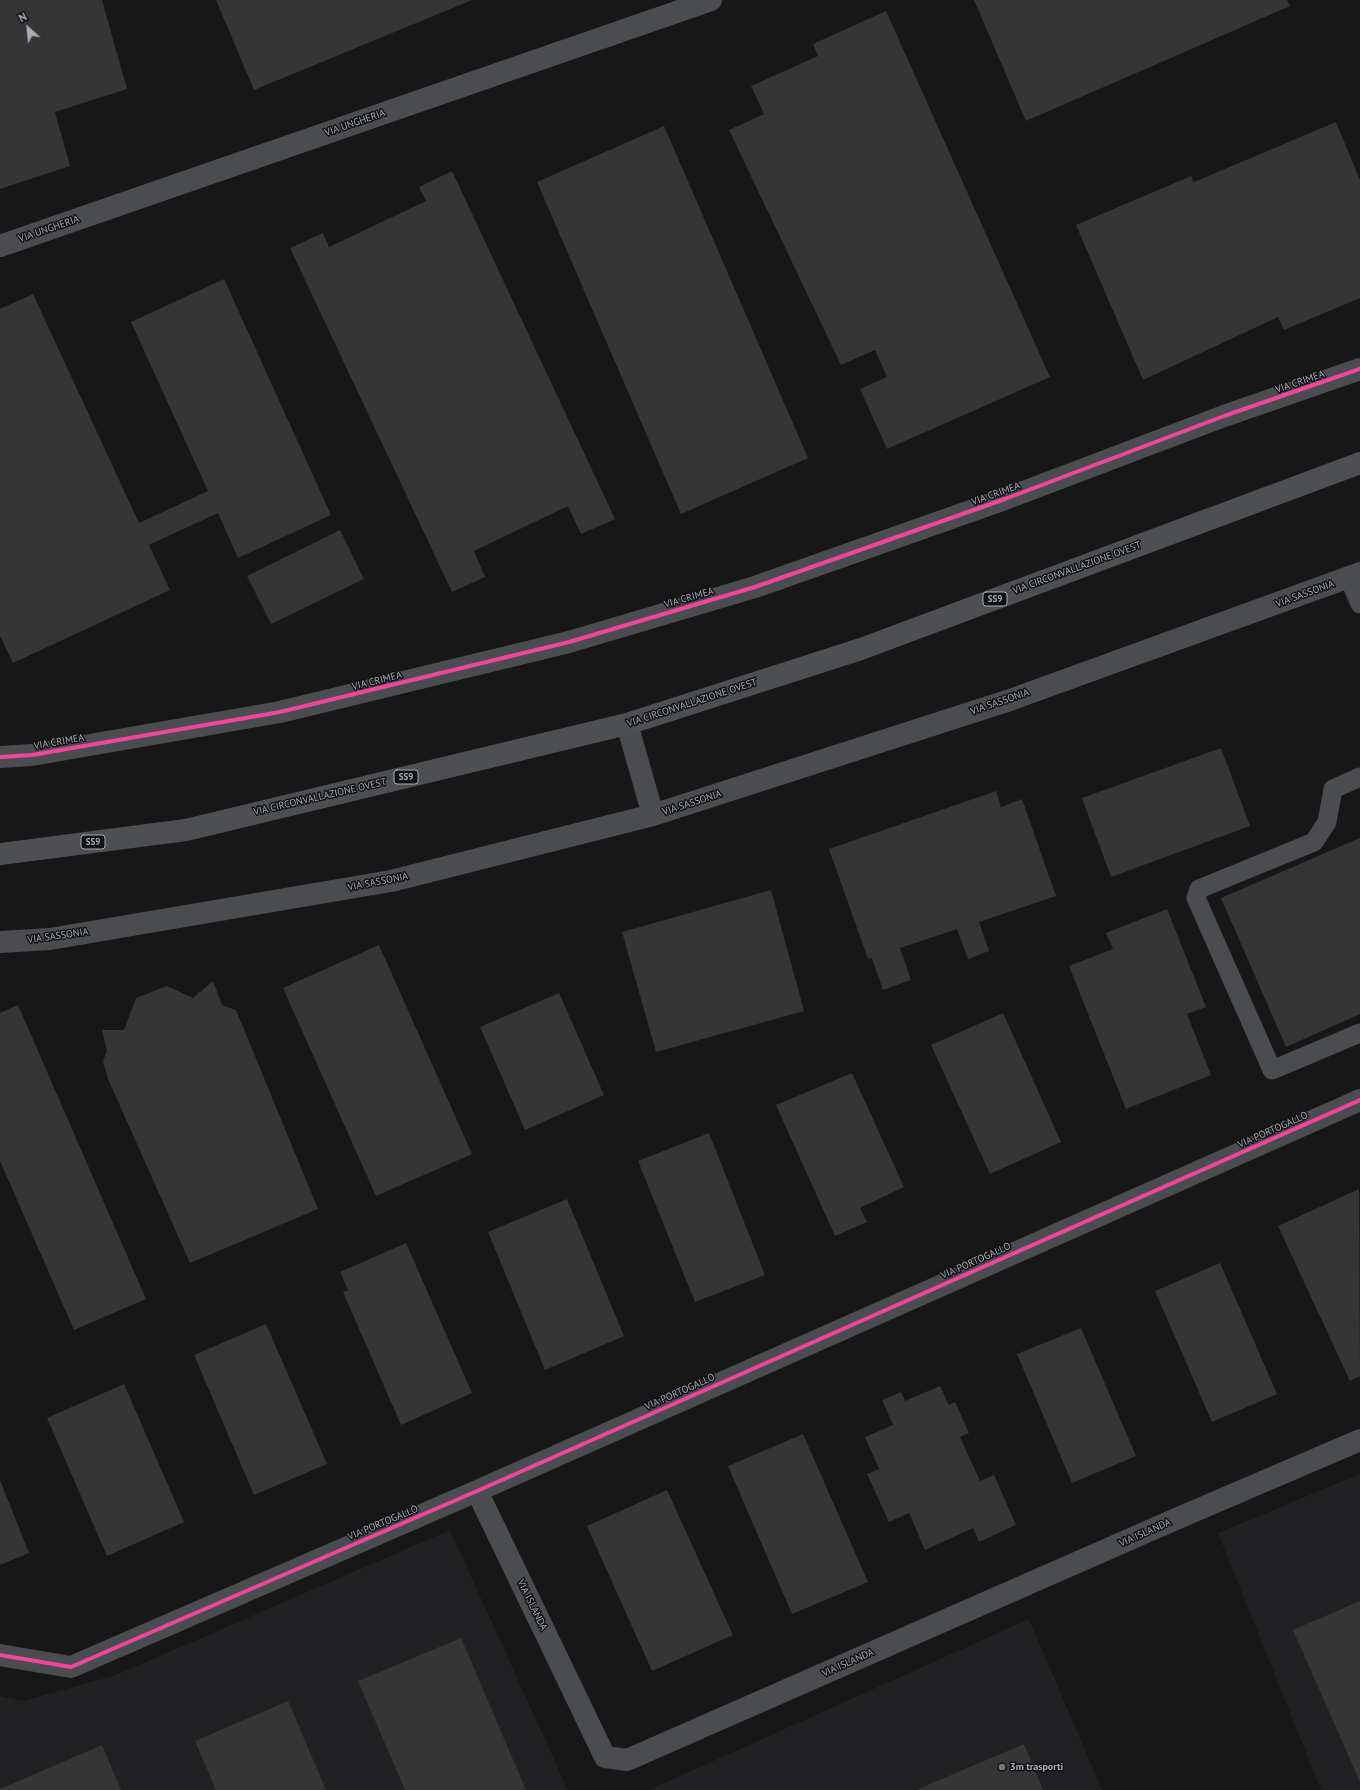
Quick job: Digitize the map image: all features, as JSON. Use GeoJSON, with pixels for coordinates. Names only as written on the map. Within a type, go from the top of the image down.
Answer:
{"type":"FeatureCollection","features":[{"type":"Feature","properties":{"kind":"main road","name":"VIA CIRCONVALLAZIONE OVEST"},"geometry":{"type":"LineString","coordinates":[[0,854],[186,830],[627,724],[861,649],[1360,463]]}},
{"type":"Feature","properties":{"kind":"street","name":"VIA UNGHERIA"},"geometry":{"type":"LineString","coordinates":[[0,246],[711,0]]}},
{"type":"Feature","properties":{"kind":"street","name":"VIA CRIMEA"},"geometry":{"type":"LineString","coordinates":[[0,758],[32,755],[280,712],[569,642],[755,587],[1005,500],[1224,416],[1360,369]]}},
{"type":"Feature","properties":{"kind":"street","name":"VIA SASSONIA"},"geometry":{"type":"LineString","coordinates":[[0,942],[50,939],[391,881],[653,815],[1010,700],[1354,576]]}},
{"type":"Feature","properties":{"kind":"street"},"geometry":{"type":"LineString","coordinates":[[627,724],[653,815]]}},
{"type":"Feature","properties":{"kind":"street","name":"VIA PORTOGALLO"},"geometry":{"type":"LineString","coordinates":[[0,1655],[71,1667],[477,1491],[1360,1100]]}},
{"type":"Feature","properties":{"kind":"street","name":"VIA ISLANDA"},"geometry":{"type":"LineString","coordinates":[[477,1491],[605,1757],[627,1760],[1176,1519],[1360,1440]]}},
{"type":"Feature","properties":{"kind":"lane"},"geometry":{"type":"LineString","coordinates":[[1354,576],[1360,604]]}},
{"type":"Feature","properties":{"kind":"lane"},"geometry":{"type":"LineString","coordinates":[[1360,776],[1332,789],[1327,822],[1314,842],[1199,889],[1196,898],[1272,1070],[1360,1033]]}},
{"type":"Feature","properties":{"kind":"shaded area"},"geometry":{"type":"Polygon","coordinates":[[[1360,1474],[1360,1790],[1321,1790],[1218,1533],[1360,1474]]]}},
{"type":"Feature","properties":{"kind":"shaded area"},"geometry":{"type":"Polygon","coordinates":[[[450,1530],[568,1790],[0,1790],[0,1696],[23,1701],[116,1675],[450,1530]]]}},
{"type":"Feature","properties":{"kind":"shaded area"},"geometry":{"type":"Polygon","coordinates":[[[1029,1619],[1102,1790],[649,1790],[1029,1619]]]}},
{"type":"Feature","properties":{"kind":"building"},"geometry":{"type":"Polygon","coordinates":[[[0,0],[102,0],[127,89],[55,112],[70,166],[0,189],[0,0]]]}},
{"type":"Feature","properties":{"kind":"building"},"geometry":{"type":"Polygon","coordinates":[[[216,0],[472,0],[254,90],[216,0]]]}},
{"type":"Feature","properties":{"kind":"building"},"geometry":{"type":"Polygon","coordinates":[[[974,0],[1287,0],[1290,6],[1026,121],[974,0]]]}},
{"type":"Feature","properties":{"kind":"building"},"geometry":{"type":"Polygon","coordinates":[[[886,11],[1050,377],[887,449],[860,389],[887,377],[875,350],[841,365],[729,130],[764,114],[751,86],[818,56],[813,44],[886,11]]]}},
{"type":"Feature","properties":{"kind":"building"},"geometry":{"type":"Polygon","coordinates":[[[1336,122],[1360,180],[1360,298],[1284,330],[1278,317],[1143,380],[1076,225],[1191,176],[1194,182],[1336,122]]]}},
{"type":"Feature","properties":{"kind":"building"},"geometry":{"type":"Polygon","coordinates":[[[664,126],[808,458],[681,514],[537,182],[664,126]]]}},
{"type":"Feature","properties":{"kind":"building"},"geometry":{"type":"Polygon","coordinates":[[[452,171],[615,519],[581,534],[568,506],[474,551],[485,577],[452,592],[290,248],[323,233],[329,247],[426,201],[419,187],[452,171]]]}},
{"type":"Feature","properties":{"kind":"building"},"geometry":{"type":"Polygon","coordinates":[[[224,279],[331,515],[238,558],[218,513],[149,545],[170,590],[13,663],[0,636],[0,309],[33,294],[139,523],[208,491],[131,322],[224,279]]]}},
{"type":"Feature","properties":{"kind":"building"},"geometry":{"type":"Polygon","coordinates":[[[340,530],[364,579],[271,624],[247,576],[340,530]]]}},
{"type":"Feature","properties":{"kind":"building"},"geometry":{"type":"Polygon","coordinates":[[[1221,748],[1250,826],[1111,877],[1082,798],[1221,748]]]}},
{"type":"Feature","properties":{"kind":"building"},"geometry":{"type":"Polygon","coordinates":[[[996,791],[1001,807],[1022,799],[1056,896],[979,922],[989,951],[968,959],[957,929],[900,948],[911,980],[883,990],[872,958],[868,959],[829,849],[996,791]]]}},
{"type":"Feature","properties":{"kind":"building"},"geometry":{"type":"Polygon","coordinates":[[[1360,838],[1360,1014],[1286,1047],[1221,898],[1360,838]]]}},
{"type":"Feature","properties":{"kind":"building"},"geometry":{"type":"Polygon","coordinates":[[[771,890],[804,1011],[656,1052],[622,932],[771,890]]]}},
{"type":"Feature","properties":{"kind":"building"},"geometry":{"type":"Polygon","coordinates":[[[1167,909],[1206,1007],[1187,1014],[1211,1075],[1126,1109],[1069,966],[1113,949],[1106,933],[1167,909]]]}},
{"type":"Feature","properties":{"kind":"building"},"geometry":{"type":"Polygon","coordinates":[[[379,945],[472,1154],[376,1196],[283,988],[379,945]]]}},
{"type":"Feature","properties":{"kind":"building"},"geometry":{"type":"Polygon","coordinates":[[[213,981],[222,1005],[236,1010],[318,1209],[190,1263],[108,1079],[103,1061],[107,1051],[102,1030],[124,1030],[136,998],[167,986],[193,998],[213,981]]]}},
{"type":"Feature","properties":{"kind":"building"},"geometry":{"type":"Polygon","coordinates":[[[559,993],[604,1095],[525,1130],[480,1027],[559,993]]]}},
{"type":"Feature","properties":{"kind":"building"},"geometry":{"type":"Polygon","coordinates":[[[18,1005],[146,1299],[74,1330],[0,1161],[0,1013],[18,1005]]]}},
{"type":"Feature","properties":{"kind":"building"},"geometry":{"type":"Polygon","coordinates":[[[1003,1013],[1061,1142],[990,1174],[931,1045],[1003,1013]]]}},
{"type":"Feature","properties":{"kind":"building"},"geometry":{"type":"Polygon","coordinates":[[[852,1073],[904,1187],[860,1208],[867,1222],[835,1236],[776,1105],[852,1073]]]}},
{"type":"Feature","properties":{"kind":"building"},"geometry":{"type":"Polygon","coordinates":[[[709,1133],[765,1275],[695,1302],[638,1161],[709,1133]]]}},
{"type":"Feature","properties":{"kind":"building"},"geometry":{"type":"Polygon","coordinates":[[[1359,1189],[1360,1376],[1350,1381],[1278,1226],[1359,1189]]]}},
{"type":"Feature","properties":{"kind":"building"},"geometry":{"type":"Polygon","coordinates":[[[567,1199],[624,1336],[545,1370],[488,1232],[567,1199]]]}},
{"type":"Feature","properties":{"kind":"building"},"geometry":{"type":"Polygon","coordinates":[[[406,1243],[472,1393],[401,1425],[343,1292],[348,1290],[340,1272],[406,1243]]]}},
{"type":"Feature","properties":{"kind":"building"},"geometry":{"type":"Polygon","coordinates":[[[1220,1263],[1277,1394],[1212,1422],[1155,1291],[1220,1263]]]}},
{"type":"Feature","properties":{"kind":"building"},"geometry":{"type":"Polygon","coordinates":[[[266,1324],[327,1464],[254,1495],[194,1355],[266,1324]]]}},
{"type":"Feature","properties":{"kind":"building"},"geometry":{"type":"Polygon","coordinates":[[[1081,1328],[1136,1456],[1072,1483],[1017,1354],[1081,1328]]]}},
{"type":"Feature","properties":{"kind":"building"},"geometry":{"type":"Polygon","coordinates":[[[124,1384],[184,1522],[107,1556],[47,1418],[124,1384]]]}},
{"type":"Feature","properties":{"kind":"building"},"geometry":{"type":"Polygon","coordinates":[[[940,1386],[949,1405],[955,1402],[969,1433],[960,1437],[980,1481],[994,1475],[1016,1525],[979,1542],[973,1528],[925,1550],[909,1513],[889,1522],[867,1474],[879,1469],[865,1437],[893,1425],[882,1400],[901,1392],[905,1401],[940,1386]]]}},
{"type":"Feature","properties":{"kind":"building"},"geometry":{"type":"Polygon","coordinates":[[[803,1434],[868,1582],[792,1614],[728,1466],[803,1434]]]}},
{"type":"Feature","properties":{"kind":"building"},"geometry":{"type":"Polygon","coordinates":[[[0,1480],[29,1553],[0,1565],[0,1480]]]}},
{"type":"Feature","properties":{"kind":"building"},"geometry":{"type":"Polygon","coordinates":[[[667,1490],[733,1635],[652,1671],[587,1526],[667,1490]]]}},
{"type":"Feature","properties":{"kind":"building"},"geometry":{"type":"Polygon","coordinates":[[[1360,1601],[1360,1782],[1293,1630],[1360,1601]]]}},
{"type":"Feature","properties":{"kind":"building"},"geometry":{"type":"Polygon","coordinates":[[[461,1638],[526,1790],[405,1790],[358,1681],[461,1638]]]}},
{"type":"Feature","properties":{"kind":"building"},"geometry":{"type":"Polygon","coordinates":[[[288,1701],[326,1790],[216,1790],[195,1741],[288,1701]]]}},
{"type":"Feature","properties":{"kind":"building","name":"3m trasporti"},"geometry":{"type":"Polygon","coordinates":[[[1024,1744],[1043,1790],[916,1790],[1024,1744]]]}},
{"type":"Feature","properties":{"kind":"building"},"geometry":{"type":"Polygon","coordinates":[[[102,1745],[121,1790],[0,1790],[0,1789],[102,1745]]]}},
{"type":"Feature","properties":{"kind":"cycle path"},"geometry":{"type":"LineString","coordinates":[[0,757],[32,755],[280,712],[569,642],[755,587],[1005,499],[1224,416],[1360,369]]}},
{"type":"Feature","properties":{"kind":"cycle path"},"geometry":{"type":"LineString","coordinates":[[0,1655],[71,1667],[477,1491],[1360,1100]]}},
{"type":"Feature","properties":{"kind":"place","name":"3m trasporti"},"geometry":{"type":"Point","coordinates":[1002,1767]}}]}
